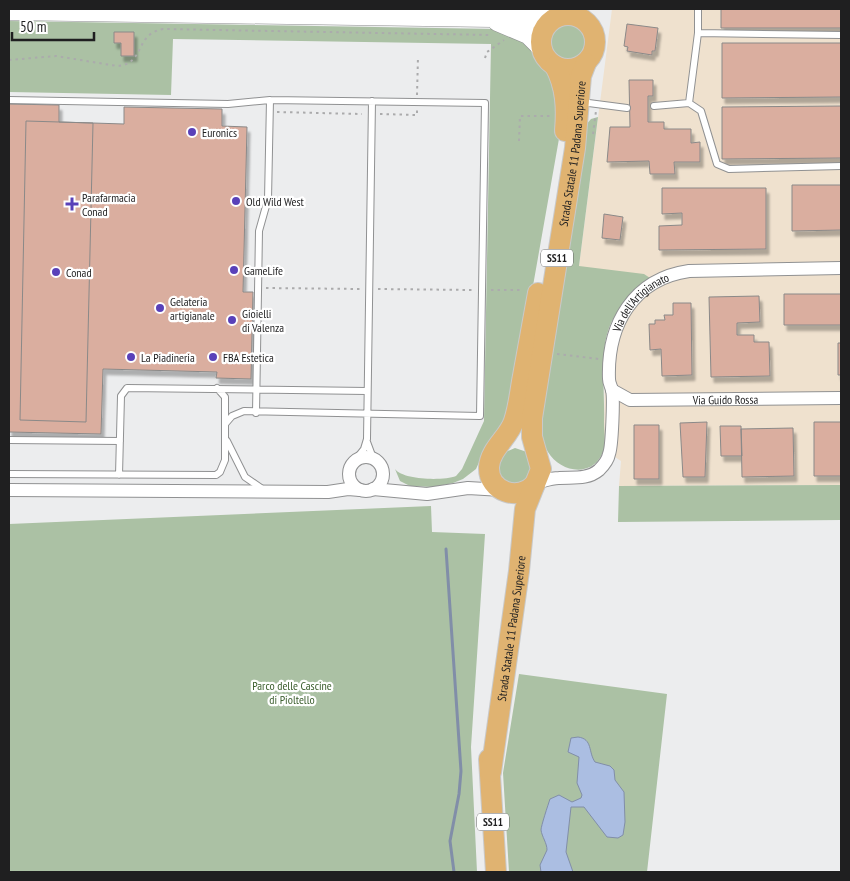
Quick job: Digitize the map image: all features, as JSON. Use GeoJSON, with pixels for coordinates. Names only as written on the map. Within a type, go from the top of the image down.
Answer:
{"type":"FeatureCollection","features":[{"type":"Feature","properties":{"kind":"main road","name":"Strada Statale 11 Padana Superiore"},"geometry":{"type":"LineString","coordinates":[[490,772],[520,565],[525,510],[541,469],[532,441],[531,423],[575,148],[588,103],[581,76],[586,63],[595,49],[596,41],[592,29],[593,9]]}},
{"type":"Feature","properties":{"kind":"main road"},"geometry":{"type":"LineString","coordinates":[[9,11],[480,18],[561,14],[581,18],[592,29]]}},
{"type":"Feature","properties":{"kind":"main road"},"geometry":{"type":"LineString","coordinates":[[542,49],[543,32],[561,14]]}},
{"type":"Feature","properties":{"kind":"main road"},"geometry":{"type":"LineString","coordinates":[[480,18],[506,24],[519,30],[542,49]]}},
{"type":"Feature","properties":{"kind":"main road","name":"Strada Statale 11 Padana Superiore"},"geometry":{"type":"LineString","coordinates":[[496,872],[490,772],[491,687],[511,523],[510,509],[503,491],[492,479],[494,455],[510,430],[516,415],[566,117],[563,83],[555,66],[546,57],[542,49]]}},
{"type":"Feature","properties":{"kind":"main road","name":"Strada Statale 11 Padana Superiore"},"geometry":{"type":"LineString","coordinates":[[555,66],[568,70],[586,63]]}},
{"type":"Feature","properties":{"kind":"main road"},"geometry":{"type":"LineString","coordinates":[[494,455],[510,442],[519,441],[527,444],[538,455]]}},
{"type":"Feature","properties":{"kind":"main road"},"geometry":{"type":"LineString","coordinates":[[503,491],[520,494],[536,484]]}},
{"type":"Feature","properties":{"kind":"street","name":"Via dell'Artigianato"},"geometry":{"type":"LineString","coordinates":[[536,484],[570,477],[581,478],[593,474],[605,463],[609,455],[612,390],[609,380],[614,332],[628,305],[646,288],[671,275],[704,270],[841,268]]}},
{"type":"Feature","properties":{"kind":"street","name":"Via Guido Rossa"},"geometry":{"type":"LineString","coordinates":[[612,390],[624,399],[632,400],[841,398]]}},
{"type":"Feature","properties":{"kind":"street"},"geometry":{"type":"LineString","coordinates":[[455,490],[474,480],[494,455]]}},
{"type":"Feature","properties":{"kind":"street"},"geometry":{"type":"LineString","coordinates":[[538,455],[557,472],[570,477]]}},
{"type":"Feature","properties":{"kind":"street"},"geometry":{"type":"LineString","coordinates":[[311,492],[335,486],[345,478],[353,464],[368,456],[382,466],[389,481],[397,488],[418,494]]}},
{"type":"Feature","properties":{"kind":"street"},"geometry":{"type":"LineString","coordinates":[[353,464],[352,484],[360,490]]}},
{"type":"Feature","properties":{"kind":"street"},"geometry":{"type":"LineString","coordinates":[[374,489],[381,482],[383,471]]}},
{"type":"Feature","properties":{"kind":"street"},"geometry":{"type":"LineString","coordinates":[[9,490],[311,492],[374,489],[418,494],[478,488],[503,491]]}},
{"type":"Feature","properties":{"kind":"lane"},"geometry":{"type":"LineString","coordinates":[[688,104],[698,33],[698,9]]}},
{"type":"Feature","properties":{"kind":"lane"},"geometry":{"type":"LineString","coordinates":[[698,33],[841,35]]}},
{"type":"Feature","properties":{"kind":"lane"},"geometry":{"type":"LineString","coordinates":[[9,100],[228,104],[270,100],[484,103],[480,416],[256,413],[244,411],[236,413],[226,424]]}},
{"type":"Feature","properties":{"kind":"lane"},"geometry":{"type":"LineString","coordinates":[[256,413],[260,231],[268,199],[270,100]]}},
{"type":"Feature","properties":{"kind":"lane"},"geometry":{"type":"LineString","coordinates":[[353,464],[364,449],[366,439],[372,101]]}},
{"type":"Feature","properties":{"kind":"lane"},"geometry":{"type":"LineString","coordinates":[[588,103],[627,108]]}},
{"type":"Feature","properties":{"kind":"lane"},"geometry":{"type":"LineString","coordinates":[[654,106],[688,104],[701,111],[717,164],[729,169],[841,166]]}},
{"type":"Feature","properties":{"kind":"lane"},"geometry":{"type":"LineString","coordinates":[[119,475],[120,396],[127,388],[367,391]]}},
{"type":"Feature","properties":{"kind":"lane"},"geometry":{"type":"LineString","coordinates":[[9,474],[216,475],[224,466],[226,438],[225,397],[217,388]]}},
{"type":"Feature","properties":{"kind":"lane"},"geometry":{"type":"LineString","coordinates":[[226,438],[245,477],[259,487],[272,492]]}},
{"type":"Feature","properties":{"kind":"lane"},"geometry":{"type":"LineString","coordinates":[[366,439],[373,458]]}},
{"type":"Feature","properties":{"kind":"lane"},"geometry":{"type":"LineString","coordinates":[[9,440],[120,441]]}},
{"type":"Feature","properties":{"kind":"path"},"geometry":{"type":"LineString","coordinates":[[9,60],[56,56],[124,65],[136,58],[143,40],[155,30],[163,29],[498,35],[511,42]]}},
{"type":"Feature","properties":{"kind":"path"},"geometry":{"type":"LineString","coordinates":[[485,58],[487,52],[506,39]]}},
{"type":"Feature","properties":{"kind":"path"},"geometry":{"type":"LineString","coordinates":[[380,114],[417,115],[418,57]]}},
{"type":"Feature","properties":{"kind":"path"},"geometry":{"type":"LineString","coordinates":[[588,103],[593,134]]}},
{"type":"Feature","properties":{"kind":"path"},"geometry":{"type":"LineString","coordinates":[[277,112],[368,114]]}},
{"type":"Feature","properties":{"kind":"path"},"geometry":{"type":"LineString","coordinates":[[519,141],[520,116],[559,116]]}},
{"type":"Feature","properties":{"kind":"path"},"geometry":{"type":"LineString","coordinates":[[258,288],[538,290]]}},
{"type":"Feature","properties":{"kind":"path"},"geometry":{"type":"LineString","coordinates":[[542,352],[611,360]]}},
{"type":"Feature","properties":{"kind":"shaded area"},"geometry":{"type":"Polygon","coordinates":[[[612,9],[841,9],[841,485],[619,486],[621,461],[604,450],[605,356],[608,331],[620,308],[635,290],[579,266],[612,9]]]}},
{"type":"Feature","properties":{"kind":"green space"},"geometry":{"type":"Polygon","coordinates":[[[9,21],[496,29],[525,41],[553,80],[560,133],[510,416],[484,451],[476,469],[463,479],[434,487],[410,486],[400,481],[395,469],[399,473],[424,479],[442,479],[456,476],[462,469],[484,421],[491,44],[173,39],[171,95],[9,92],[9,21]]]}},
{"type":"Feature","properties":{"kind":"green space"},"geometry":{"type":"Polygon","coordinates":[[[568,24],[575,25],[581,29],[585,35],[585,49],[581,55],[575,59],[568,60],[561,59],[555,55],[551,49],[550,42],[551,35],[555,29],[561,25],[568,24]]]}},
{"type":"Feature","properties":{"kind":"green space"},"geometry":{"type":"Polygon","coordinates":[[[598,117],[579,266],[644,274],[650,278],[620,308],[608,331],[603,363],[605,440],[603,452],[596,463],[582,469],[574,469],[559,464],[548,452],[543,441],[541,422],[584,127],[591,119],[598,117]]]}},
{"type":"Feature","properties":{"kind":"green space"},"geometry":{"type":"Polygon","coordinates":[[[515,448],[527,452],[535,468],[520,487],[502,481],[497,463],[503,453],[515,448]]]}},
{"type":"Feature","properties":{"kind":"green space"},"geometry":{"type":"Polygon","coordinates":[[[841,485],[841,520],[618,522],[619,486],[841,485]]]}},
{"type":"Feature","properties":{"kind":"green space","name":"Parco delle Cascine di Pioltello"},"geometry":{"type":"Polygon","coordinates":[[[431,506],[432,532],[485,534],[471,747],[477,872],[9,872],[9,524],[431,506]]]}},
{"type":"Feature","properties":{"kind":"green space"},"geometry":{"type":"Polygon","coordinates":[[[519,674],[667,694],[647,872],[509,872],[503,773],[519,674]]]}},
{"type":"Feature","properties":{"kind":"water"},"geometry":{"type":"Polygon","coordinates":[[[578,737],[586,740],[595,762],[610,766],[614,770],[615,780],[624,792],[625,822],[623,835],[618,838],[607,837],[584,807],[571,807],[566,852],[573,872],[541,872],[540,865],[547,850],[541,830],[550,799],[559,795],[572,802],[581,798],[582,795],[577,783],[579,757],[568,752],[571,738],[578,737]]]}},
{"type":"Feature","properties":{"kind":"building"},"geometry":{"type":"Polygon","coordinates":[[[472,9],[538,9],[538,11],[472,9]]]}},
{"type":"Feature","properties":{"kind":"building"},"geometry":{"type":"Polygon","coordinates":[[[721,9],[841,9],[841,28],[721,28],[721,9]]]}},
{"type":"Feature","properties":{"kind":"building"},"geometry":{"type":"Polygon","coordinates":[[[627,24],[658,28],[655,51],[652,51],[652,55],[627,51],[628,47],[624,46],[627,24]]]}},
{"type":"Feature","properties":{"kind":"building"},"geometry":{"type":"Polygon","coordinates":[[[114,32],[134,32],[134,56],[121,56],[121,43],[114,43],[114,32]]]}},
{"type":"Feature","properties":{"kind":"building"},"geometry":{"type":"Polygon","coordinates":[[[722,43],[841,43],[841,97],[722,98],[722,43]]]}},
{"type":"Feature","properties":{"kind":"building"},"geometry":{"type":"Polygon","coordinates":[[[629,80],[653,80],[653,96],[648,96],[648,122],[664,122],[664,129],[691,129],[691,143],[700,142],[700,162],[674,162],[675,174],[650,174],[649,161],[607,162],[610,127],[630,127],[629,80]]]}},
{"type":"Feature","properties":{"kind":"building"},"geometry":{"type":"Polygon","coordinates":[[[9,104],[59,105],[59,122],[124,124],[124,107],[222,109],[222,126],[247,127],[243,292],[253,292],[251,379],[216,378],[217,372],[103,369],[101,434],[9,432],[9,104]]]}},
{"type":"Feature","properties":{"kind":"building"},"geometry":{"type":"Polygon","coordinates":[[[841,106],[841,158],[722,159],[722,107],[841,106]]]}},
{"type":"Feature","properties":{"kind":"building","name":"Conad"},"geometry":{"type":"Polygon","coordinates":[[[26,121],[93,123],[86,422],[20,420],[26,121]]]}},
{"type":"Feature","properties":{"kind":"building"},"geometry":{"type":"Polygon","coordinates":[[[792,185],[841,185],[841,230],[792,231],[792,185]]]}},
{"type":"Feature","properties":{"kind":"building"},"geometry":{"type":"Polygon","coordinates":[[[662,188],[766,188],[766,249],[659,250],[659,226],[682,225],[682,213],[662,214],[662,188]]]}},
{"type":"Feature","properties":{"kind":"building"},"geometry":{"type":"Polygon","coordinates":[[[604,214],[623,217],[620,240],[602,238],[604,214]]]}},
{"type":"Feature","properties":{"kind":"building"},"geometry":{"type":"Polygon","coordinates":[[[784,294],[841,294],[841,325],[784,325],[784,294]]]}},
{"type":"Feature","properties":{"kind":"building"},"geometry":{"type":"Polygon","coordinates":[[[759,296],[760,322],[737,323],[737,335],[754,335],[754,342],[769,342],[770,376],[711,377],[709,297],[759,296]]]}},
{"type":"Feature","properties":{"kind":"building"},"geometry":{"type":"Polygon","coordinates":[[[673,303],[691,303],[692,375],[662,376],[661,349],[650,350],[649,324],[655,324],[655,320],[665,320],[664,315],[673,315],[673,303]]]}},
{"type":"Feature","properties":{"kind":"building"},"geometry":{"type":"Polygon","coordinates":[[[838,343],[841,343],[841,375],[838,375],[838,343]]]}},
{"type":"Feature","properties":{"kind":"building"},"geometry":{"type":"Polygon","coordinates":[[[707,422],[705,477],[683,477],[680,423],[707,422]]]}},
{"type":"Feature","properties":{"kind":"building"},"geometry":{"type":"Polygon","coordinates":[[[814,422],[841,422],[841,476],[814,476],[814,422]]]}},
{"type":"Feature","properties":{"kind":"building"},"geometry":{"type":"Polygon","coordinates":[[[634,425],[659,425],[659,479],[634,479],[634,425]]]}},
{"type":"Feature","properties":{"kind":"building"},"geometry":{"type":"Polygon","coordinates":[[[720,426],[741,426],[742,456],[721,456],[720,426]]]}},
{"type":"Feature","properties":{"kind":"building"},"geometry":{"type":"Polygon","coordinates":[[[793,428],[794,476],[742,477],[741,429],[793,428]]]}},
{"type":"Feature","properties":{"kind":"waterway"},"geometry":{"type":"LineString","coordinates":[[446,549],[461,771],[459,794],[450,841],[454,872]]}},
{"type":"Feature","properties":{"kind":"place","name":"Euronics"},"geometry":{"type":"Point","coordinates":[192,132]}},
{"type":"Feature","properties":{"kind":"place","name":"Old Wild West"},"geometry":{"type":"Point","coordinates":[236,201]}},
{"type":"Feature","properties":{"kind":"place","name":"Parafarmacia Conad"},"geometry":{"type":"Point","coordinates":[72,204]}},
{"type":"Feature","properties":{"kind":"place","name":"GameLife"},"geometry":{"type":"Point","coordinates":[234,270]}},
{"type":"Feature","properties":{"kind":"place","name":"Conad"},"geometry":{"type":"Point","coordinates":[56,272]}},
{"type":"Feature","properties":{"kind":"place","name":"Gelateria artigianale"},"geometry":{"type":"Point","coordinates":[160,308]}},
{"type":"Feature","properties":{"kind":"place","name":"Gioielli di Valenza"},"geometry":{"type":"Point","coordinates":[232,320]}},
{"type":"Feature","properties":{"kind":"place","name":"La Piadineria"},"geometry":{"type":"Point","coordinates":[131,357]}},
{"type":"Feature","properties":{"kind":"place","name":"FBA Estetica"},"geometry":{"type":"Point","coordinates":[213,357]}}]}
